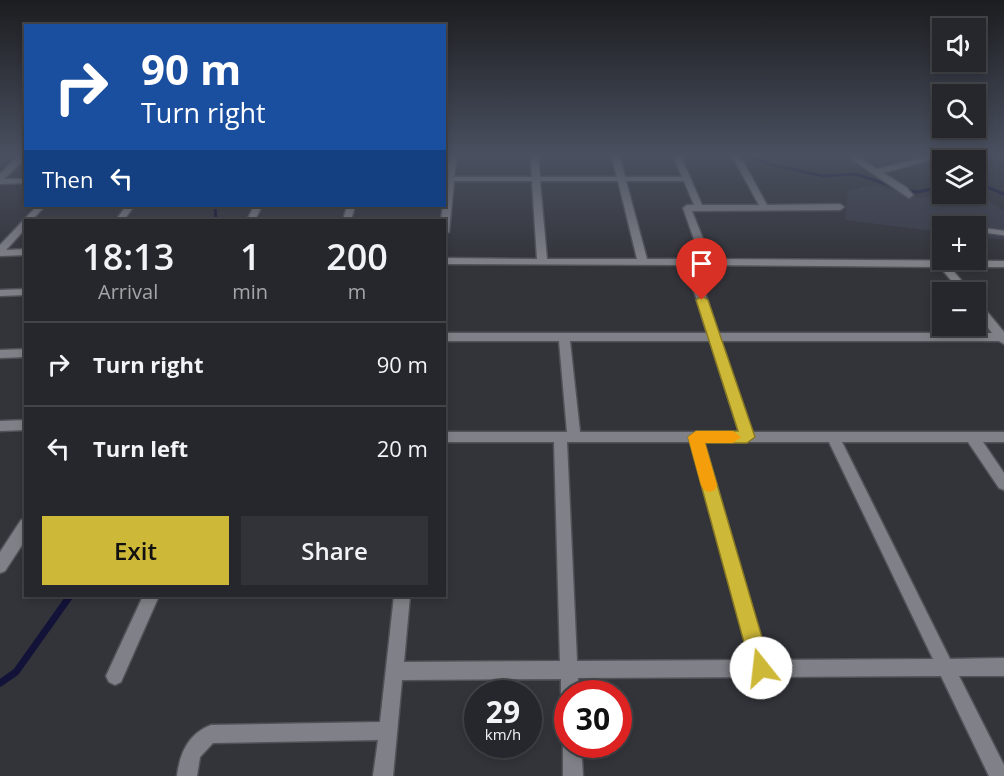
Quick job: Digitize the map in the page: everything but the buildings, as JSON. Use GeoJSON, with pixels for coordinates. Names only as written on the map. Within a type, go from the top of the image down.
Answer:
{"type":"FeatureCollection","features":[{"type":"Feature","properties":{"kind":"street"},"geometry":{"type":"LineString","coordinates":[[446,219],[450,190]]}},
{"type":"Feature","properties":{"kind":"street"},"geometry":{"type":"LineString","coordinates":[[538,190],[542,261]]}},
{"type":"Feature","properties":{"kind":"street"},"geometry":{"type":"LineString","coordinates":[[623,190],[643,262]]}},
{"type":"Feature","properties":{"kind":"street"},"geometry":{"type":"LineString","coordinates":[[692,190],[699,208]]}},
{"type":"Feature","properties":{"kind":"street"},"geometry":{"type":"LineString","coordinates":[[755,190],[764,207]]}},
{"type":"Feature","properties":{"kind":"street"},"geometry":{"type":"LineString","coordinates":[[902,190],[909,195]]}},
{"type":"Feature","properties":{"kind":"street"},"geometry":{"type":"LineString","coordinates":[[28,219],[40,207]]}},
{"type":"Feature","properties":{"kind":"street"},"geometry":{"type":"LineString","coordinates":[[707,263],[687,208],[840,207]]}},
{"type":"Feature","properties":{"kind":"street"},"geometry":{"type":"LineString","coordinates":[[0,252],[24,223]]}},
{"type":"Feature","properties":{"kind":"street"},"geometry":{"type":"LineString","coordinates":[[0,252],[24,252]]}},
{"type":"Feature","properties":{"kind":"street"},"geometry":{"type":"LineString","coordinates":[[446,261],[932,264]]}},
{"type":"Feature","properties":{"kind":"street"},"geometry":{"type":"LineString","coordinates":[[690,263],[747,437]]}},
{"type":"Feature","properties":{"kind":"street"},"geometry":{"type":"LineString","coordinates":[[986,264],[1004,264]]}},
{"type":"Feature","properties":{"kind":"street"},"geometry":{"type":"LineString","coordinates":[[948,270],[958,282]]}},
{"type":"Feature","properties":{"kind":"street"},"geometry":{"type":"LineString","coordinates":[[0,293],[24,292]]}},
{"type":"Feature","properties":{"kind":"street"},"geometry":{"type":"LineString","coordinates":[[986,317],[1003,338]]}},
{"type":"Feature","properties":{"kind":"street"},"geometry":{"type":"LineString","coordinates":[[446,337],[1003,338]]}},
{"type":"Feature","properties":{"kind":"street"},"geometry":{"type":"LineString","coordinates":[[564,337],[569,680]]}},
{"type":"Feature","properties":{"kind":"street"},"geometry":{"type":"LineString","coordinates":[[0,354],[24,353]]}},
{"type":"Feature","properties":{"kind":"street"},"geometry":{"type":"LineString","coordinates":[[0,426],[24,425]]}},
{"type":"Feature","properties":{"kind":"street"},"geometry":{"type":"LineString","coordinates":[[446,437],[1004,437]]}},
{"type":"Feature","properties":{"kind":"street"},"geometry":{"type":"LineString","coordinates":[[696,437],[761,668]]}},
{"type":"Feature","properties":{"kind":"street"},"geometry":{"type":"LineString","coordinates":[[833,437],[997,772]]}},
{"type":"Feature","properties":{"kind":"street"},"geometry":{"type":"LineString","coordinates":[[972,437],[1004,484]]}},
{"type":"Feature","properties":{"kind":"street"},"geometry":{"type":"LineString","coordinates":[[0,566],[5,551],[24,527]]}},
{"type":"Feature","properties":{"kind":"street"},"geometry":{"type":"LineString","coordinates":[[115,676],[151,597]]}},
{"type":"Feature","properties":{"kind":"street"},"geometry":{"type":"LineString","coordinates":[[383,776],[402,597]]}},
{"type":"Feature","properties":{"kind":"street"},"geometry":{"type":"LineString","coordinates":[[394,671],[1004,667]]}},
{"type":"Feature","properties":{"kind":"street"},"geometry":{"type":"LineString","coordinates":[[187,776],[189,753],[198,741],[211,734],[387,731]]}},
{"type":"Feature","properties":{"kind":"street"},"geometry":{"type":"LineString","coordinates":[[572,758],[573,776]]}},
{"type":"Feature","properties":{"kind":"lane"},"geometry":{"type":"LineString","coordinates":[[986,231],[1004,233]]}},
{"type":"Feature","properties":{"kind":"shaded area"},"geometry":{"type":"Polygon","coordinates":[[[851,190],[893,190],[918,197],[932,198],[932,204],[986,204],[986,200],[988,200],[1004,211],[1004,240],[986,238],[986,216],[932,216],[932,231],[845,220],[848,191],[851,190]]]}},
{"type":"Feature","properties":{"kind":"waterway"},"geometry":{"type":"LineString","coordinates":[[909,190],[926,190]]}},
{"type":"Feature","properties":{"kind":"waterway"},"geometry":{"type":"LineString","coordinates":[[995,190],[1004,194]]}},
{"type":"Feature","properties":{"kind":"waterway"},"geometry":{"type":"LineString","coordinates":[[215,207],[216,219]]}},
{"type":"Feature","properties":{"kind":"waterway"},"geometry":{"type":"LineString","coordinates":[[0,683],[16,672],[69,597]]}},
{"type":"Feature","properties":{"kind":"slow traffic"},"geometry":{"type":"LineString","coordinates":[[709,485],[696,437],[733,437]]}},
{"type":"Feature","properties":{"kind":"route"},"geometry":{"type":"LineString","coordinates":[[702,300],[747,437],[696,437],[761,668]]}}]}
